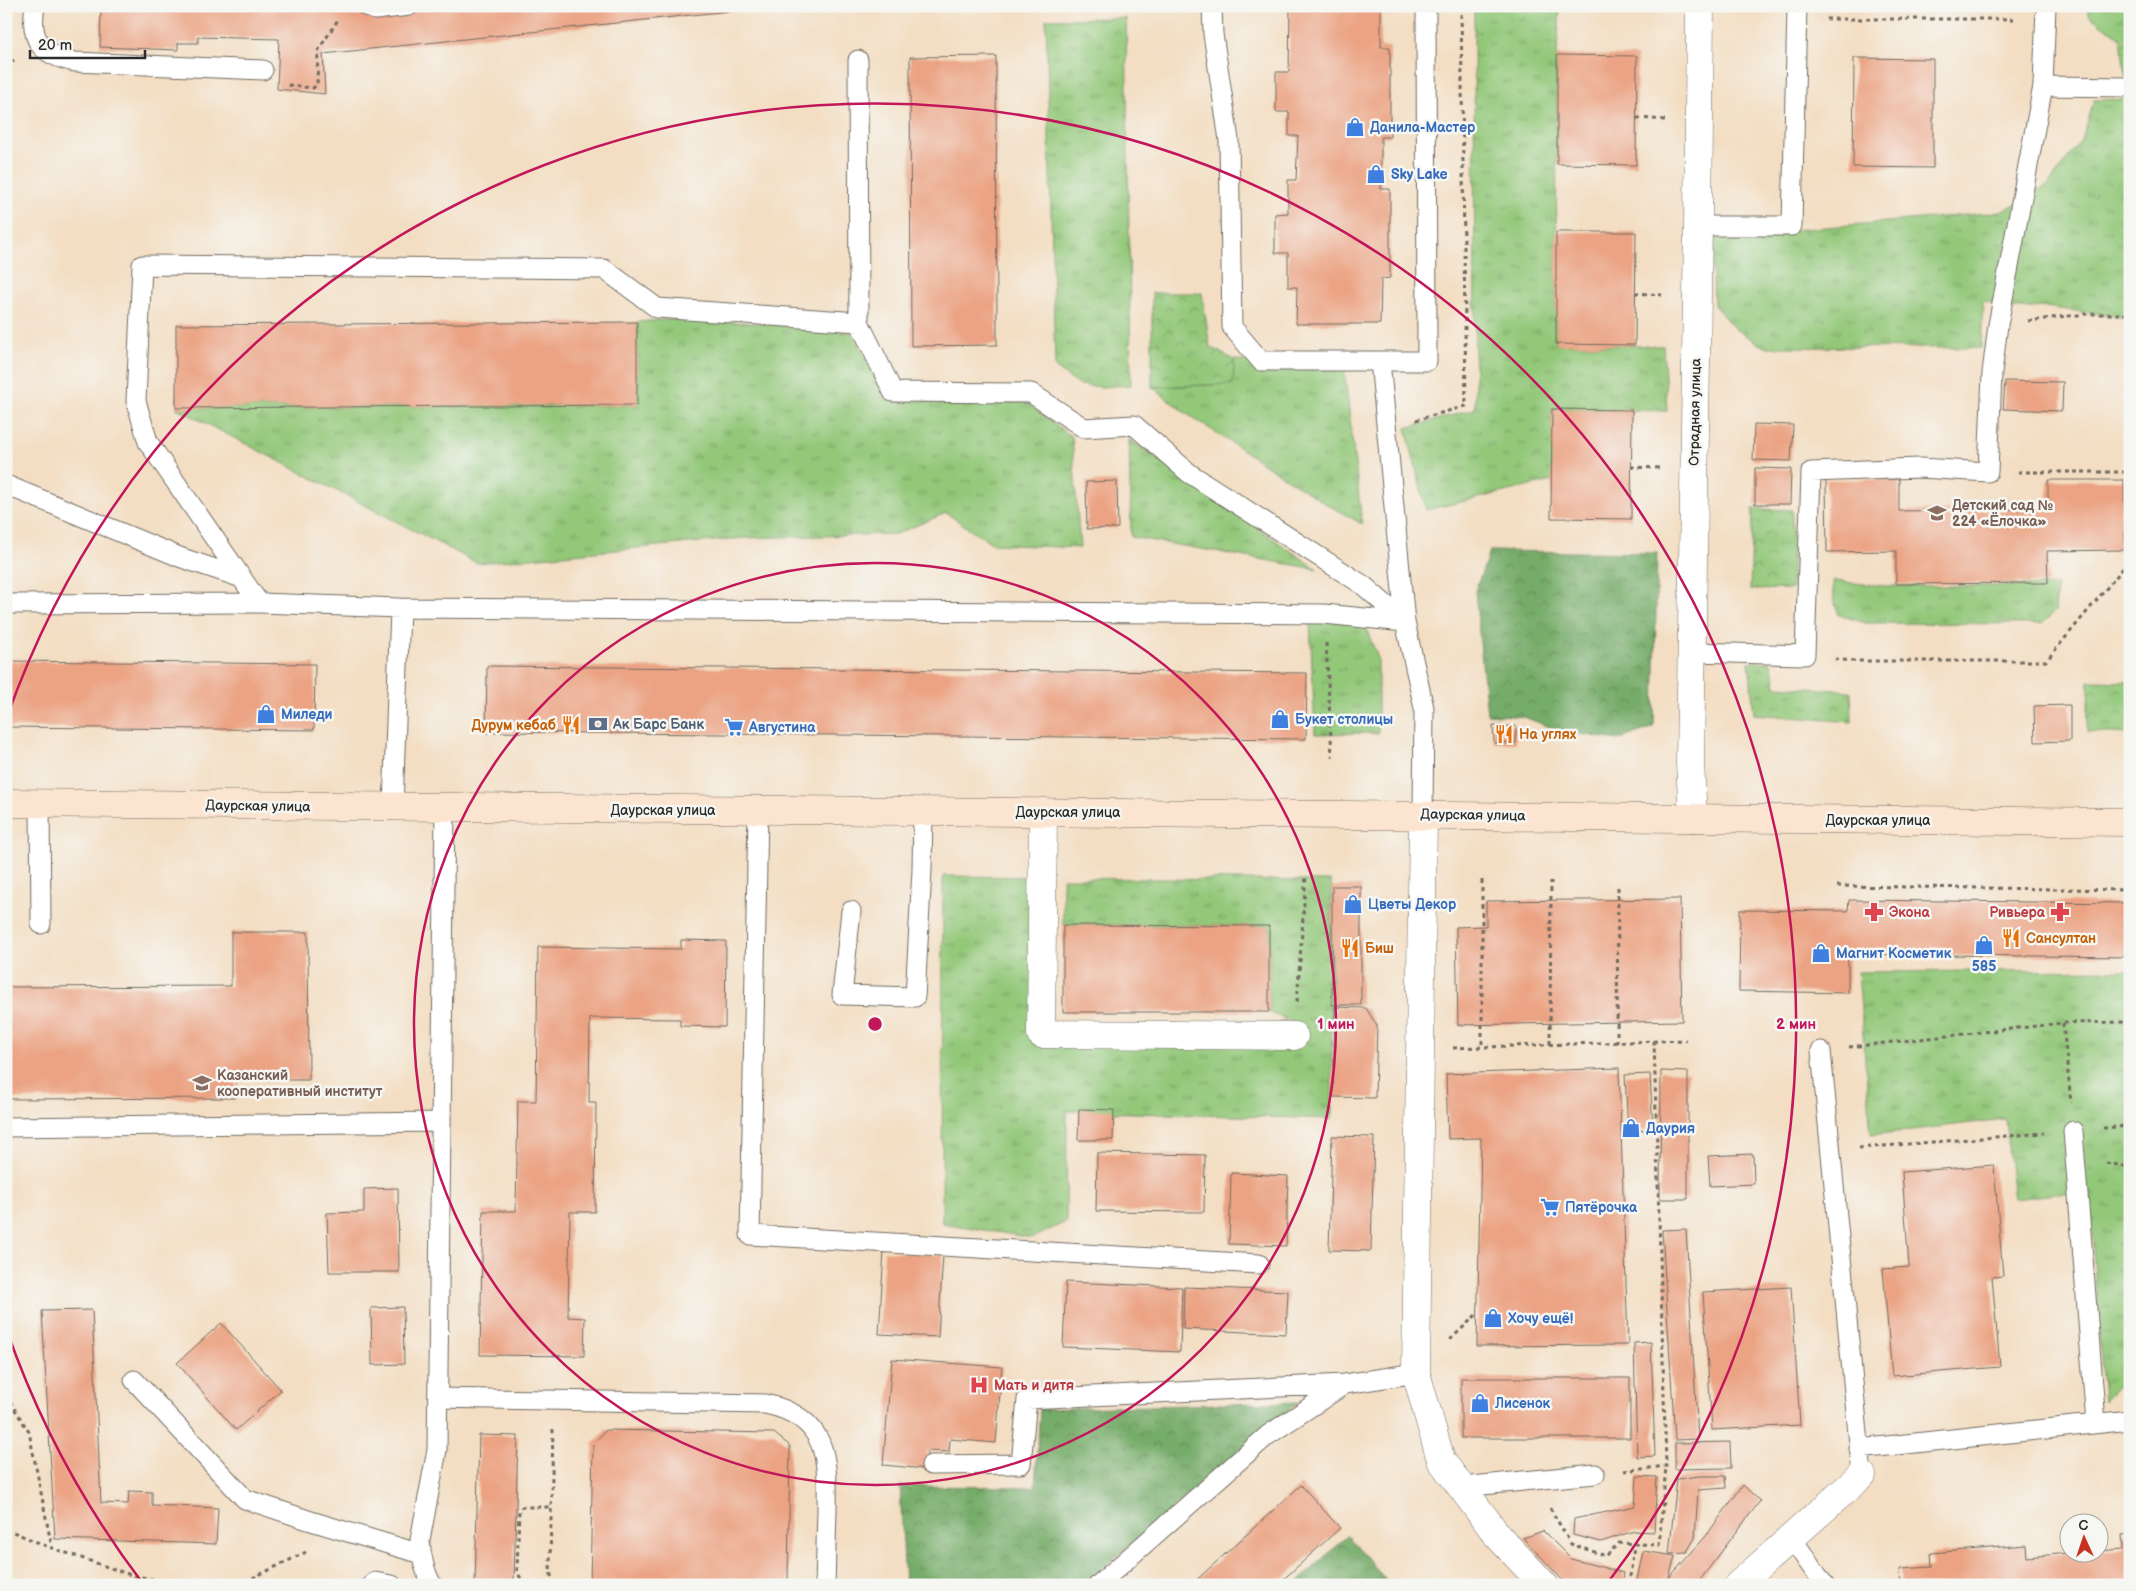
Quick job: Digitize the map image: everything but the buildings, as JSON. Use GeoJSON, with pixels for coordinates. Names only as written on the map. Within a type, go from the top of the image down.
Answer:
{"type":"FeatureCollection","features":[{"type":"Feature","properties":{"kind":"street","name":"Отрадная улица"},"geometry":{"type":"LineString","coordinates":[[1693,818],[1690,764],[1700,6]]}},
{"type":"Feature","properties":{"kind":"street","name":"Даурская улица"},"geometry":{"type":"LineString","coordinates":[[6,803],[393,808],[2130,822]]}},
{"type":"Feature","properties":{"kind":"street"},"geometry":{"type":"LineString","coordinates":[[1043,812],[1041,1034],[1294,1036]]}},
{"type":"Feature","properties":{"kind":"street"},"geometry":{"type":"LineString","coordinates":[[1423,815],[1416,1373],[1441,1460],[1498,1536],[1544,1585]]}},
{"type":"Feature","properties":{"kind":"street"},"geometry":{"type":"LineString","coordinates":[[1738,1585],[1791,1537],[1860,1462]]}},
{"type":"Feature","properties":{"kind":"lane"},"geometry":{"type":"LineString","coordinates":[[35,6],[32,22],[34,32],[45,50],[56,58],[75,62],[263,70]]}},
{"type":"Feature","properties":{"kind":"lane"},"geometry":{"type":"LineString","coordinates":[[366,6],[375,10],[409,6]]}},
{"type":"Feature","properties":{"kind":"lane"},"geometry":{"type":"LineString","coordinates":[[1212,6],[1213,34],[1230,140],[1232,327],[1261,361],[1427,360],[1426,6]]}},
{"type":"Feature","properties":{"kind":"lane"},"geometry":{"type":"LineString","coordinates":[[1698,226],[1792,226],[1797,13]]}},
{"type":"Feature","properties":{"kind":"lane"},"geometry":{"type":"LineString","coordinates":[[1692,652],[1804,655],[1810,472],[1920,468],[1988,472],[1992,373],[1998,325],[2043,86],[2045,13]]}},
{"type":"Feature","properties":{"kind":"lane"},"geometry":{"type":"LineString","coordinates":[[858,60],[859,322],[893,392],[1031,393],[1084,428],[1134,425],[1189,473],[1363,585],[1405,622]]}},
{"type":"Feature","properties":{"kind":"lane"},"geometry":{"type":"LineString","coordinates":[[2043,86],[2130,87]]}},
{"type":"Feature","properties":{"kind":"lane"},"geometry":{"type":"LineString","coordinates":[[259,603],[148,442],[136,401],[142,266],[604,270],[657,308],[859,322]]}},
{"type":"Feature","properties":{"kind":"lane"},"geometry":{"type":"LineString","coordinates":[[1380,361],[1405,622],[1424,708],[1423,815]]}},
{"type":"Feature","properties":{"kind":"lane"},"geometry":{"type":"LineString","coordinates":[[6,485],[182,558],[242,578]]}},
{"type":"Feature","properties":{"kind":"lane"},"geometry":{"type":"LineString","coordinates":[[6,604],[259,603],[400,608],[1324,614],[1405,622]]}},
{"type":"Feature","properties":{"kind":"lane"},"geometry":{"type":"LineString","coordinates":[[393,808],[400,608]]}},
{"type":"Feature","properties":{"kind":"lane"},"geometry":{"type":"LineString","coordinates":[[40,804],[40,924]]}},
{"type":"Feature","properties":{"kind":"lane"},"geometry":{"type":"LineString","coordinates":[[432,1585],[421,1554],[422,1525],[437,1450],[445,808]]}},
{"type":"Feature","properties":{"kind":"lane"},"geometry":{"type":"LineString","coordinates":[[758,810],[750,1235],[1260,1264]]}},
{"type":"Feature","properties":{"kind":"lane"},"geometry":{"type":"LineString","coordinates":[[851,911],[842,995],[915,997],[922,870],[923,811]]}},
{"type":"Feature","properties":{"kind":"lane"},"geometry":{"type":"LineString","coordinates":[[1821,1051],[1860,1462],[2096,1423],[2130,1420]]}},
{"type":"Feature","properties":{"kind":"lane"},"geometry":{"type":"LineString","coordinates":[[6,1127],[441,1122]]}},
{"type":"Feature","properties":{"kind":"lane"},"geometry":{"type":"LineString","coordinates":[[2073,1131],[2096,1423]]}},
{"type":"Feature","properties":{"kind":"lane"},"geometry":{"type":"LineString","coordinates":[[931,1465],[1021,1464],[1026,1399],[1345,1384],[1416,1373]]}},
{"type":"Feature","properties":{"kind":"lane"},"geometry":{"type":"LineString","coordinates":[[134,1380],[245,1499],[421,1554]]}},
{"type":"Feature","properties":{"kind":"lane"},"geometry":{"type":"LineString","coordinates":[[1098,1585],[1268,1435],[1345,1384]]}},
{"type":"Feature","properties":{"kind":"lane"},"geometry":{"type":"LineString","coordinates":[[438,1398],[765,1404],[780,1407],[797,1415],[809,1425],[819,1439],[825,1455],[827,1478],[825,1585]]}},
{"type":"Feature","properties":{"kind":"lane"},"geometry":{"type":"LineString","coordinates":[[1462,1488],[1595,1474]]}},
{"type":"Feature","properties":{"kind":"lane"},"geometry":{"type":"LineString","coordinates":[[1791,1537],[1824,1585]]}},
{"type":"Feature","properties":{"kind":"lane"},"geometry":{"type":"LineString","coordinates":[[372,1585],[375,1582],[392,1585]]}},
{"type":"Feature","properties":{"kind":"path"},"geometry":{"type":"LineString","coordinates":[[1797,13],[2045,13]]}},
{"type":"Feature","properties":{"kind":"path"},"geometry":{"type":"LineString","coordinates":[[286,85],[313,88],[317,85],[318,51],[342,14]]}},
{"type":"Feature","properties":{"kind":"path"},"geometry":{"type":"LineString","coordinates":[[1998,325],[2085,314],[2130,314]]}},
{"type":"Feature","properties":{"kind":"path"},"geometry":{"type":"LineString","coordinates":[[1988,472],[2130,472]]}},
{"type":"Feature","properties":{"kind":"path"},"geometry":{"type":"LineString","coordinates":[[1804,655],[1851,661],[2046,661],[2130,560]]}},
{"type":"Feature","properties":{"kind":"path"},"geometry":{"type":"LineString","coordinates":[[1324,614],[1332,757]]}},
{"type":"Feature","properties":{"kind":"path"},"geometry":{"type":"LineString","coordinates":[[1294,1036],[1306,875]]}},
{"type":"Feature","properties":{"kind":"path"},"geometry":{"type":"LineString","coordinates":[[1482,880],[1482,1047]]}},
{"type":"Feature","properties":{"kind":"path"},"geometry":{"type":"LineString","coordinates":[[1550,1044],[1551,881]]}},
{"type":"Feature","properties":{"kind":"path"},"geometry":{"type":"LineString","coordinates":[[1617,1043],[1618,883]]}},
{"type":"Feature","properties":{"kind":"path"},"geometry":{"type":"LineString","coordinates":[[1837,886],[2130,890]]}},
{"type":"Feature","properties":{"kind":"path"},"geometry":{"type":"LineString","coordinates":[[1821,1051],[2064,1023],[2130,1022]]}},
{"type":"Feature","properties":{"kind":"path"},"geometry":{"type":"LineString","coordinates":[[2064,1023],[2073,1131]]}},
{"type":"Feature","properties":{"kind":"path"},"geometry":{"type":"LineString","coordinates":[[1420,1049],[1686,1040]]}},
{"type":"Feature","properties":{"kind":"path"},"geometry":{"type":"LineString","coordinates":[[1534,1480],[1571,1544],[1606,1556],[1620,1544],[1659,1545],[1666,1466],[1654,1042]]}},
{"type":"Feature","properties":{"kind":"path"},"geometry":{"type":"LineString","coordinates":[[1831,1150],[2130,1126]]}},
{"type":"Feature","properties":{"kind":"path"},"geometry":{"type":"LineString","coordinates":[[6,1395],[29,1432],[52,1548]]}},
{"type":"Feature","properties":{"kind":"path"},"geometry":{"type":"LineString","coordinates":[[552,1585],[550,1566],[553,1400]]}},
{"type":"Feature","properties":{"kind":"path"},"geometry":{"type":"LineString","coordinates":[[1595,1474],[1666,1466]]}},
{"type":"Feature","properties":{"kind":"path"},"geometry":{"type":"LineString","coordinates":[[525,1585],[517,1572],[519,1510],[522,1506],[551,1507]]}},
{"type":"Feature","properties":{"kind":"path"},"geometry":{"type":"LineString","coordinates":[[6,1529],[52,1548],[131,1575],[184,1585]]}},
{"type":"Feature","properties":{"kind":"path"},"geometry":{"type":"LineString","coordinates":[[238,1585],[347,1532]]}},
{"type":"Feature","properties":{"kind":"path"},"geometry":{"type":"LineString","coordinates":[[1630,1585],[1634,1545]]}},
{"type":"Feature","properties":{"kind":"green space"},"geometry":{"type":"Polygon","coordinates":[[[1474,6],[1560,6],[1557,55],[1556,344],[1663,346],[1667,411],[1552,409],[1552,481],[1426,510],[1406,428],[1475,409],[1474,6]]]}},
{"type":"Feature","properties":{"kind":"green space"},"geometry":{"type":"Polygon","coordinates":[[[2088,6],[2130,6],[2130,77],[2125,77],[2121,38],[2088,15],[2088,6]]]}},
{"type":"Feature","properties":{"kind":"green space"},"geometry":{"type":"Polygon","coordinates":[[[1126,18],[1131,385],[1101,387],[1078,385],[1055,367],[1046,19],[1126,18]]]}},
{"type":"Feature","properties":{"kind":"green space"},"geometry":{"type":"Polygon","coordinates":[[[2130,99],[2130,318],[2045,307],[2013,309],[1983,301],[1981,348],[1764,347],[1734,328],[1714,305],[1712,237],[2001,212],[2049,184],[2083,137],[2094,100],[2130,99]]]}},
{"type":"Feature","properties":{"kind":"green space"},"geometry":{"type":"Polygon","coordinates":[[[1152,293],[1202,293],[1210,347],[1234,360],[1233,384],[1152,387],[1152,293]]]}},
{"type":"Feature","properties":{"kind":"green space"},"geometry":{"type":"Polygon","coordinates":[[[671,319],[791,325],[853,333],[887,400],[1027,403],[1072,437],[1080,548],[993,544],[946,513],[896,534],[744,538],[477,563],[176,408],[637,405],[637,322],[671,319]]]}},
{"type":"Feature","properties":{"kind":"green space"},"geometry":{"type":"Polygon","coordinates":[[[1234,360],[1344,367],[1362,524],[1323,502],[1184,412],[1152,387],[1233,384],[1234,360]]]}},
{"type":"Feature","properties":{"kind":"green space"},"geometry":{"type":"Polygon","coordinates":[[[1129,439],[1317,569],[1131,537],[1129,439]]]}},
{"type":"Feature","properties":{"kind":"green space"},"geometry":{"type":"Polygon","coordinates":[[[1753,509],[1792,510],[1792,589],[1750,590],[1753,509]]]}},
{"type":"Feature","properties":{"kind":"green space"},"geometry":{"type":"Polygon","coordinates":[[[1490,551],[1657,553],[1654,727],[1618,740],[1560,731],[1524,717],[1487,714],[1475,591],[1490,551]]]}},
{"type":"Feature","properties":{"kind":"green space"},"geometry":{"type":"Polygon","coordinates":[[[1833,581],[1886,586],[2057,586],[2055,611],[2042,624],[1866,623],[1839,615],[1834,601],[1833,581]]]}},
{"type":"Feature","properties":{"kind":"green space"},"geometry":{"type":"Polygon","coordinates":[[[1310,620],[1364,623],[1378,658],[1378,733],[1315,734],[1310,620]]]}},
{"type":"Feature","properties":{"kind":"green space"},"geometry":{"type":"Polygon","coordinates":[[[1749,662],[1771,662],[1776,686],[1851,691],[1852,722],[1754,714],[1749,662]]]}},
{"type":"Feature","properties":{"kind":"green space"},"geometry":{"type":"Polygon","coordinates":[[[2089,681],[2130,682],[2130,734],[2087,732],[2089,681]]]}},
{"type":"Feature","properties":{"kind":"green space"},"geometry":{"type":"Polygon","coordinates":[[[943,876],[1035,877],[1034,1038],[1300,1041],[1305,1028],[1269,1012],[1269,926],[1063,925],[1063,878],[1331,881],[1332,1119],[1067,1111],[1066,1222],[1032,1238],[942,1223],[943,876]]]}},
{"type":"Feature","properties":{"kind":"green space"},"geometry":{"type":"Polygon","coordinates":[[[2130,970],[2130,1376],[2104,1402],[2089,1190],[2014,1199],[2005,1119],[1871,1135],[1858,972],[2130,970]]]}},
{"type":"Feature","properties":{"kind":"green space"},"geometry":{"type":"Polygon","coordinates":[[[1298,1402],[1083,1585],[905,1585],[900,1486],[1035,1487],[1040,1409],[1298,1402]]]}},
{"type":"Feature","properties":{"kind":"green space"},"geometry":{"type":"Polygon","coordinates":[[[1348,1535],[1390,1585],[1295,1585],[1348,1535]]]}},
{"type":"Feature","properties":{"kind":"place","name":"Данила-Мастер"},"geometry":{"type":"Point","coordinates":[1355,127]}},
{"type":"Feature","properties":{"kind":"place","name":"Sky Lake"},"geometry":{"type":"Point","coordinates":[1376,174]}},
{"type":"Feature","properties":{"kind":"place","name":"Детский сад № 224 «Ёлочка»"},"geometry":{"type":"Point","coordinates":[1937,513]}},
{"type":"Feature","properties":{"kind":"place","name":"Миледи"},"geometry":{"type":"Point","coordinates":[266,714]}},
{"type":"Feature","properties":{"kind":"place","name":"Букет столицы"},"geometry":{"type":"Point","coordinates":[1280,719]}},
{"type":"Feature","properties":{"kind":"place","name":"Ак Барс Банк"},"geometry":{"type":"Point","coordinates":[598,724]}},
{"type":"Feature","properties":{"kind":"place","name":"Дурум кебаб"},"geometry":{"type":"Point","coordinates":[571,725]}},
{"type":"Feature","properties":{"kind":"place","name":"Августина"},"geometry":{"type":"Point","coordinates":[734,727]}},
{"type":"Feature","properties":{"kind":"place","name":"На углях"},"geometry":{"type":"Point","coordinates":[1504,734]}},
{"type":"Feature","properties":{"kind":"place","name":"Цветы Декор"},"geometry":{"type":"Point","coordinates":[1353,904]}},
{"type":"Feature","properties":{"kind":"place","name":"Экона"},"geometry":{"type":"Point","coordinates":[1874,912]}},
{"type":"Feature","properties":{"kind":"place","name":"Ривьера"},"geometry":{"type":"Point","coordinates":[2060,912]}},
{"type":"Feature","properties":{"kind":"place","name":"Сансултан"},"geometry":{"type":"Point","coordinates":[2011,938]}},
{"type":"Feature","properties":{"kind":"place","name":"585"},"geometry":{"type":"Point","coordinates":[1984,945]}},
{"type":"Feature","properties":{"kind":"place","name":"Биш"},"geometry":{"type":"Point","coordinates":[1350,948]}},
{"type":"Feature","properties":{"kind":"place","name":"Магнит Косметик"},"geometry":{"type":"Point","coordinates":[1821,953]}},
{"type":"Feature","properties":{"kind":"place","name":"Казанский кооперативный институт"},"geometry":{"type":"Point","coordinates":[202,1083]}},
{"type":"Feature","properties":{"kind":"place","name":"Даурия"},"geometry":{"type":"Point","coordinates":[1631,1128]}},
{"type":"Feature","properties":{"kind":"place","name":"Пятёрочка"},"geometry":{"type":"Point","coordinates":[1550,1207]}},
{"type":"Feature","properties":{"kind":"place","name":"Хочу ещё!"},"geometry":{"type":"Point","coordinates":[1493,1318]}},
{"type":"Feature","properties":{"kind":"place","name":"Мать и дитя"},"geometry":{"type":"Point","coordinates":[979,1385]}},
{"type":"Feature","properties":{"kind":"place","name":"Лисенок"},"geometry":{"type":"Point","coordinates":[1480,1403]}}]}
